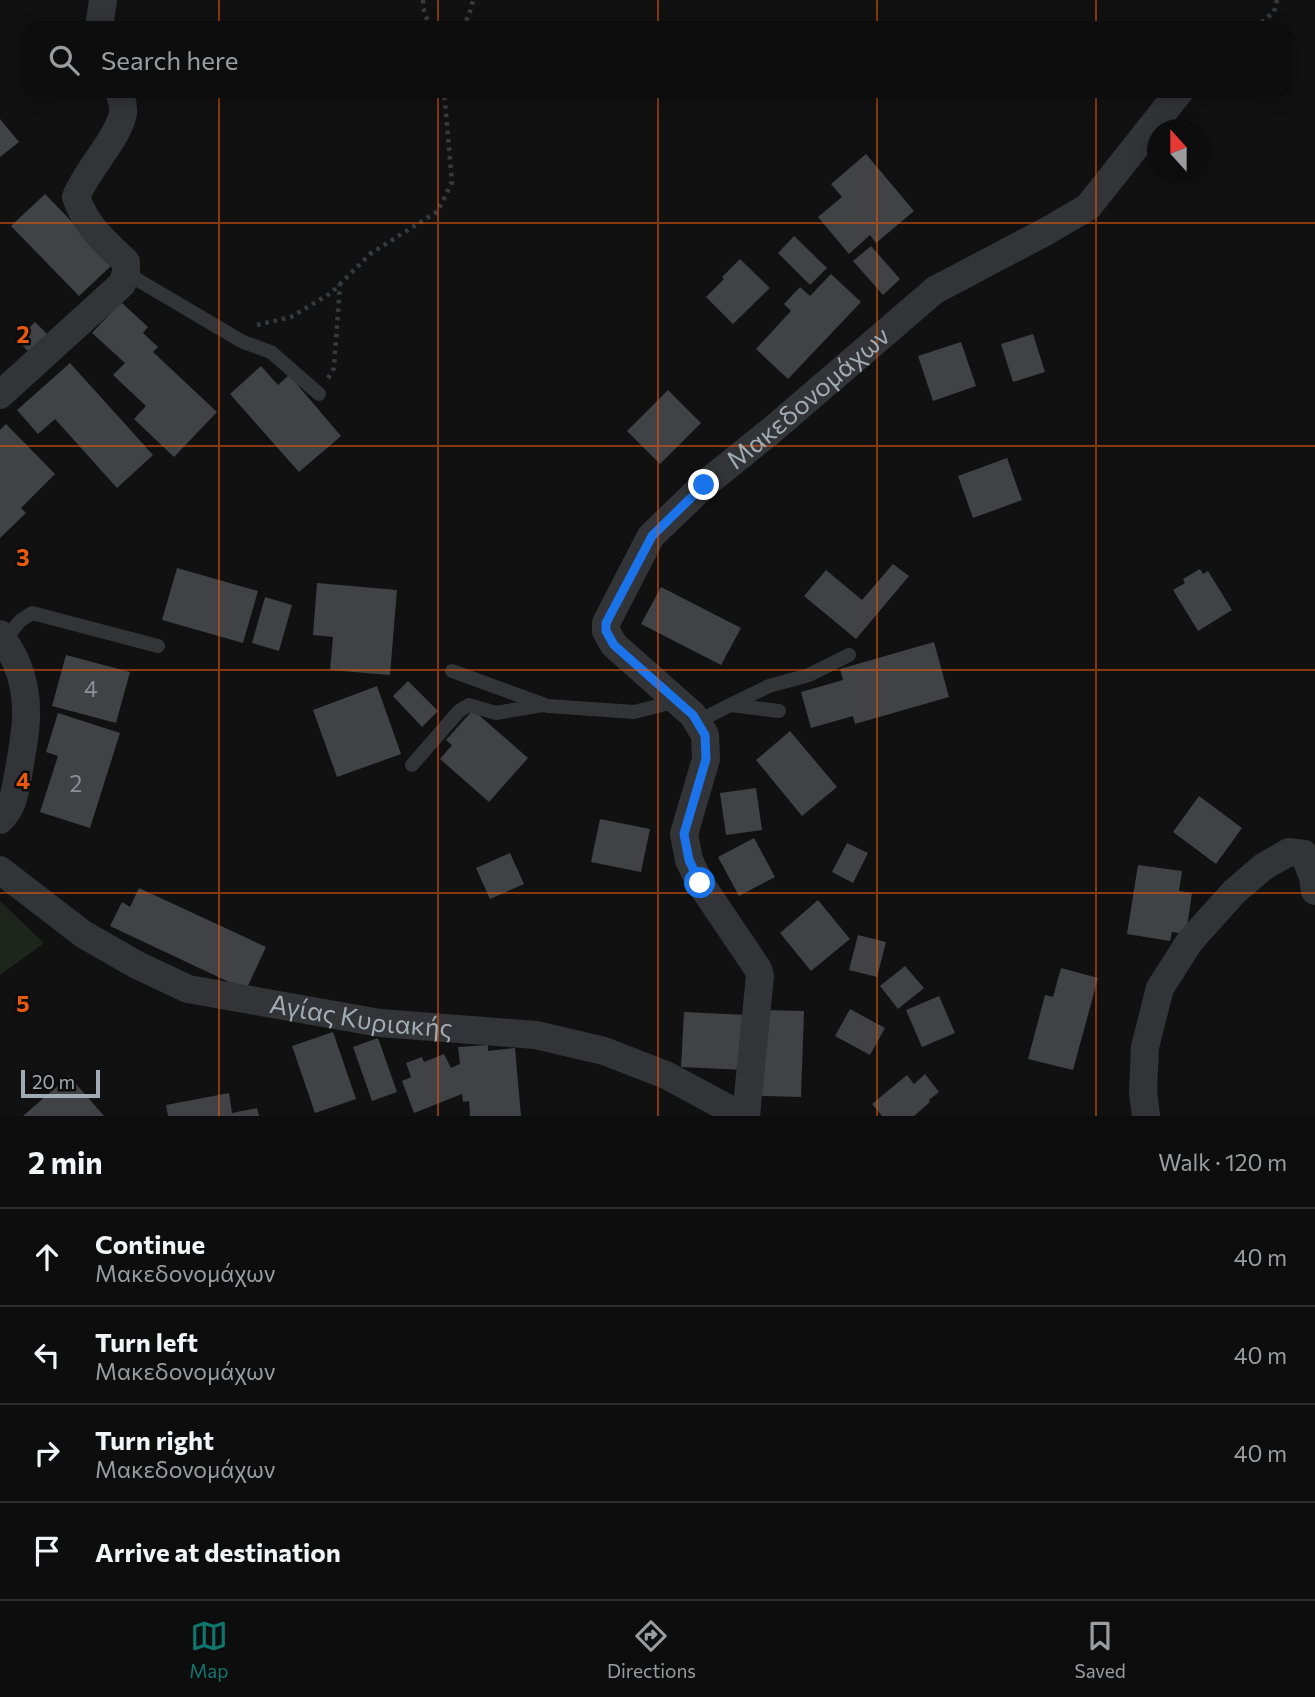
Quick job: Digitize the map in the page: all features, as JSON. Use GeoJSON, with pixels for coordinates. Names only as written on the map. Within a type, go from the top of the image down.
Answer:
{"type":"FeatureCollection","features":[{"type":"Feature","properties":{"kind":"street"},"geometry":{"type":"LineString","coordinates":[[100,21],[103,0]]}},
{"type":"Feature","properties":{"kind":"street"},"geometry":{"type":"LineString","coordinates":[[0,395],[122,284],[126,262],[90,226],[76,197],[81,183],[117,129],[124,110],[121,98]]}},
{"type":"Feature","properties":{"kind":"street","name":"Μακεδονομάχων"},"geometry":{"type":"LineString","coordinates":[[744,1116],[760,976],[752,959],[700,883],[689,860],[684,834],[706,759],[705,735],[693,715],[614,645],[606,631],[606,623],[652,536],[704,485],[935,290],[1047,232],[1088,207],[1174,98]]}},
{"type":"Feature","properties":{"kind":"street"},"geometry":{"type":"LineString","coordinates":[[0,820],[13,803],[28,708],[17,663],[2,637]]}},
{"type":"Feature","properties":{"kind":"street"},"geometry":{"type":"LineString","coordinates":[[1146,1116],[1143,1092],[1145,1047],[1151,1023],[1160,988],[1190,941],[1234,892],[1263,867],[1289,852],[1304,854],[1315,891]]}},
{"type":"Feature","properties":{"kind":"street","name":"Αγίας Κυριακής"},"geometry":{"type":"LineString","coordinates":[[0,870],[83,934],[137,965],[188,989],[380,1023],[536,1035],[604,1051],[666,1075],[744,1116]]}},
{"type":"Feature","properties":{"kind":"lane"},"geometry":{"type":"LineString","coordinates":[[126,273],[243,342],[271,352],[319,394]]}},
{"type":"Feature","properties":{"kind":"lane"},"geometry":{"type":"LineString","coordinates":[[2,637],[32,613],[158,646]]}},
{"type":"Feature","properties":{"kind":"lane"},"geometry":{"type":"LineString","coordinates":[[697,722],[769,685],[809,675],[849,655]]}},
{"type":"Feature","properties":{"kind":"lane"},"geometry":{"type":"LineString","coordinates":[[452,671],[544,705]]}},
{"type":"Feature","properties":{"kind":"lane"},"geometry":{"type":"LineString","coordinates":[[412,765],[459,711],[470,705],[496,713],[544,705],[634,712],[677,701]]}},
{"type":"Feature","properties":{"kind":"lane"},"geometry":{"type":"LineString","coordinates":[[730,705],[779,711]]}},
{"type":"Feature","properties":{"kind":"path"},"geometry":{"type":"LineString","coordinates":[[423,0],[428,21]]}},
{"type":"Feature","properties":{"kind":"path"},"geometry":{"type":"LineString","coordinates":[[466,21],[473,0]]}},
{"type":"Feature","properties":{"kind":"path"},"geometry":{"type":"LineString","coordinates":[[1263,21],[1274,12],[1277,0]]}},
{"type":"Feature","properties":{"kind":"path"},"geometry":{"type":"LineString","coordinates":[[225,331],[291,317],[331,293],[370,254],[438,211],[453,182],[445,98]]}},
{"type":"Feature","properties":{"kind":"path"},"geometry":{"type":"LineString","coordinates":[[319,394],[334,368],[340,284]]}},
{"type":"Feature","properties":{"kind":"shaded area"},"geometry":{"type":"Polygon","coordinates":[[[0,901],[44,943],[0,975],[0,901]]]}},
{"type":"Feature","properties":{"kind":"building"},"geometry":{"type":"Polygon","coordinates":[[[0,119],[19,142],[0,157],[0,119]]]}},
{"type":"Feature","properties":{"kind":"building"},"geometry":{"type":"Polygon","coordinates":[[[866,154],[914,211],[876,243],[870,235],[849,254],[818,217],[842,197],[831,184],[866,154]]]}},
{"type":"Feature","properties":{"kind":"building"},"geometry":{"type":"Polygon","coordinates":[[[45,194],[113,264],[79,296],[11,226],[45,194]]]}},
{"type":"Feature","properties":{"kind":"building"},"geometry":{"type":"Polygon","coordinates":[[[794,236],[827,268],[810,285],[778,253],[794,236]]]}},
{"type":"Feature","properties":{"kind":"building"},"geometry":{"type":"Polygon","coordinates":[[[871,246],[900,279],[883,295],[853,261],[871,246]]]}},
{"type":"Feature","properties":{"kind":"building"},"geometry":{"type":"Polygon","coordinates":[[[740,259],[770,288],[733,324],[706,297],[740,259]]]}},
{"type":"Feature","properties":{"kind":"building"},"geometry":{"type":"Polygon","coordinates":[[[831,274],[861,302],[788,379],[756,349],[791,311],[784,304],[800,287],[810,296],[831,274]]]}},
{"type":"Feature","properties":{"kind":"building"},"geometry":{"type":"Polygon","coordinates":[[[121,302],[148,327],[143,333],[158,347],[153,352],[217,412],[174,457],[134,419],[146,406],[113,375],[125,363],[92,333],[121,302]]]}},
{"type":"Feature","properties":{"kind":"building"},"geometry":{"type":"Polygon","coordinates":[[[35,322],[49,336],[31,354],[17,340],[35,322]]]}},
{"type":"Feature","properties":{"kind":"building"},"geometry":{"type":"Polygon","coordinates":[[[1033,334],[1045,372],[1013,382],[1001,344],[1033,334]]]}},
{"type":"Feature","properties":{"kind":"building"},"geometry":{"type":"Polygon","coordinates":[[[961,342],[976,386],[933,401],[918,356],[961,342]]]}},
{"type":"Feature","properties":{"kind":"building"},"geometry":{"type":"Polygon","coordinates":[[[70,363],[153,455],[117,488],[55,419],[38,434],[17,410],[70,363]]]}},
{"type":"Feature","properties":{"kind":"building"},"geometry":{"type":"Polygon","coordinates":[[[261,366],[278,385],[289,375],[341,436],[299,472],[230,394],[261,366]]]}},
{"type":"Feature","properties":{"kind":"building"},"geometry":{"type":"Polygon","coordinates":[[[668,390],[701,423],[660,464],[627,431],[668,390]]]}},
{"type":"Feature","properties":{"kind":"building"},"geometry":{"type":"Polygon","coordinates":[[[6,424],[55,474],[21,508],[26,513],[0,538],[0,430],[6,424]]]}},
{"type":"Feature","properties":{"kind":"building"},"geometry":{"type":"Polygon","coordinates":[[[1007,458],[1022,500],[973,518],[958,476],[1007,458]]]}},
{"type":"Feature","properties":{"kind":"building"},"geometry":{"type":"Polygon","coordinates":[[[893,564],[909,576],[856,639],[804,596],[826,570],[862,600],[893,564]]]}},
{"type":"Feature","properties":{"kind":"building"},"geometry":{"type":"Polygon","coordinates":[[[177,568],[258,591],[243,643],[162,620],[177,568]]]}},
{"type":"Feature","properties":{"kind":"building"},"geometry":{"type":"Polygon","coordinates":[[[1200,569],[1203,574],[1208,571],[1232,610],[1198,631],[1173,590],[1185,583],[1183,579],[1200,569]]]}},
{"type":"Feature","properties":{"kind":"building"},"geometry":{"type":"Polygon","coordinates":[[[317,583],[397,590],[390,675],[330,670],[333,637],[313,635],[317,583]]]}},
{"type":"Feature","properties":{"kind":"building"},"geometry":{"type":"Polygon","coordinates":[[[661,587],[741,628],[721,665],[641,624],[661,587]]]}},
{"type":"Feature","properties":{"kind":"building"},"geometry":{"type":"Polygon","coordinates":[[[265,597],[292,605],[279,651],[252,643],[265,597]]]}},
{"type":"Feature","properties":{"kind":"building"},"geometry":{"type":"Polygon","coordinates":[[[934,642],[949,697],[855,724],[853,716],[811,728],[801,692],[843,680],[840,669],[934,642]]]}},
{"type":"Feature","properties":{"kind":"building"},"geometry":{"type":"Polygon","coordinates":[[[66,655],[130,672],[116,723],[52,706],[66,655]]]}},
{"type":"Feature","properties":{"kind":"building"},"geometry":{"type":"Polygon","coordinates":[[[408,681],[438,711],[422,727],[393,696],[408,681]]]}},
{"type":"Feature","properties":{"kind":"building"},"geometry":{"type":"Polygon","coordinates":[[[377,686],[401,754],[337,777],[313,710],[377,686]]]}},
{"type":"Feature","properties":{"kind":"building"},"geometry":{"type":"Polygon","coordinates":[[[473,710],[528,758],[489,802],[440,759],[452,745],[446,740],[473,710]]]}},
{"type":"Feature","properties":{"kind":"building"},"geometry":{"type":"Polygon","coordinates":[[[58,713],[120,733],[90,828],[40,812],[58,756],[46,752],[58,713]]]}},
{"type":"Feature","properties":{"kind":"building"},"geometry":{"type":"Polygon","coordinates":[[[790,731],[837,787],[802,816],[756,760],[790,731]]]}},
{"type":"Feature","properties":{"kind":"building"},"geometry":{"type":"Polygon","coordinates":[[[756,788],[762,830],[726,835],[720,793],[756,788]]]}},
{"type":"Feature","properties":{"kind":"building"},"geometry":{"type":"Polygon","coordinates":[[[1199,796],[1242,828],[1216,864],[1173,832],[1199,796]]]}},
{"type":"Feature","properties":{"kind":"building"},"geometry":{"type":"Polygon","coordinates":[[[600,819],[650,829],[641,872],[591,862],[600,819]]]}},
{"type":"Feature","properties":{"kind":"building"},"geometry":{"type":"Polygon","coordinates":[[[754,838],[775,877],[739,896],[718,857],[754,838]]]}},
{"type":"Feature","properties":{"kind":"building"},"geometry":{"type":"Polygon","coordinates":[[[847,843],[868,853],[853,883],[832,872],[847,843]]]}},
{"type":"Feature","properties":{"kind":"building"},"geometry":{"type":"Polygon","coordinates":[[[510,853],[524,884],[490,899],[476,868],[510,853]]]}},
{"type":"Feature","properties":{"kind":"building"},"geometry":{"type":"Polygon","coordinates":[[[1138,865],[1182,871],[1179,891],[1192,893],[1186,934],[1172,932],[1170,941],[1127,934],[1138,865]]]}},
{"type":"Feature","properties":{"kind":"building"},"geometry":{"type":"Polygon","coordinates":[[[139,888],[266,947],[246,990],[110,926],[122,902],[130,907],[139,888]]]}},
{"type":"Feature","properties":{"kind":"building"},"geometry":{"type":"Polygon","coordinates":[[[818,900],[850,939],[811,971],[780,933],[818,900]]]}},
{"type":"Feature","properties":{"kind":"building"},"geometry":{"type":"Polygon","coordinates":[[[858,935],[886,942],[877,977],[849,970],[858,935]]]}},
{"type":"Feature","properties":{"kind":"building"},"geometry":{"type":"Polygon","coordinates":[[[905,966],[924,988],[898,1009],[880,986],[905,966]]]}},
{"type":"Feature","properties":{"kind":"building"},"geometry":{"type":"Polygon","coordinates":[[[1061,968],[1098,978],[1073,1070],[1028,1059],[1045,995],[1053,997],[1061,968]]]}},
{"type":"Feature","properties":{"kind":"building"},"geometry":{"type":"Polygon","coordinates":[[[939,996],[955,1033],[922,1047],[906,1010],[939,996]]]}},
{"type":"Feature","properties":{"kind":"building"},"geometry":{"type":"Polygon","coordinates":[[[850,1009],[885,1028],[870,1055],[835,1036],[850,1009]]]}},
{"type":"Feature","properties":{"kind":"building"},"geometry":{"type":"Polygon","coordinates":[[[762,1010],[804,1011],[801,1097],[759,1096],[762,1010]]]}},
{"type":"Feature","properties":{"kind":"building"},"geometry":{"type":"Polygon","coordinates":[[[684,1012],[747,1015],[744,1070],[681,1067],[684,1012]]]}},
{"type":"Feature","properties":{"kind":"building"},"geometry":{"type":"Polygon","coordinates":[[[333,1032],[356,1099],[315,1113],[292,1046],[333,1032]]]}},
{"type":"Feature","properties":{"kind":"building"},"geometry":{"type":"Polygon","coordinates":[[[378,1038],[397,1092],[372,1101],[353,1047],[378,1038]]]}},
{"type":"Feature","properties":{"kind":"building"},"geometry":{"type":"Polygon","coordinates":[[[488,1045],[488,1051],[515,1048],[521,1116],[470,1116],[469,1101],[463,1102],[462,1094],[414,1113],[402,1081],[411,1077],[406,1063],[422,1057],[424,1062],[444,1054],[451,1068],[460,1064],[458,1047],[488,1045]]]}},
{"type":"Feature","properties":{"kind":"building"},"geometry":{"type":"Polygon","coordinates":[[[925,1074],[939,1092],[914,1116],[882,1116],[872,1104],[907,1075],[914,1084],[925,1074]]]}},
{"type":"Feature","properties":{"kind":"building"},"geometry":{"type":"Polygon","coordinates":[[[69,1076],[104,1116],[23,1116],[69,1076]]]}},
{"type":"Feature","properties":{"kind":"building"},"geometry":{"type":"Polygon","coordinates":[[[229,1093],[232,1113],[257,1108],[259,1116],[168,1116],[166,1105],[229,1093]]]}},
{"type":"Feature","properties":{"kind":"route"},"geometry":{"type":"LineString","coordinates":[[700,883],[689,860],[684,834],[706,759],[705,735],[693,715],[614,645],[606,631],[606,623],[652,536],[704,485]]}}]}
